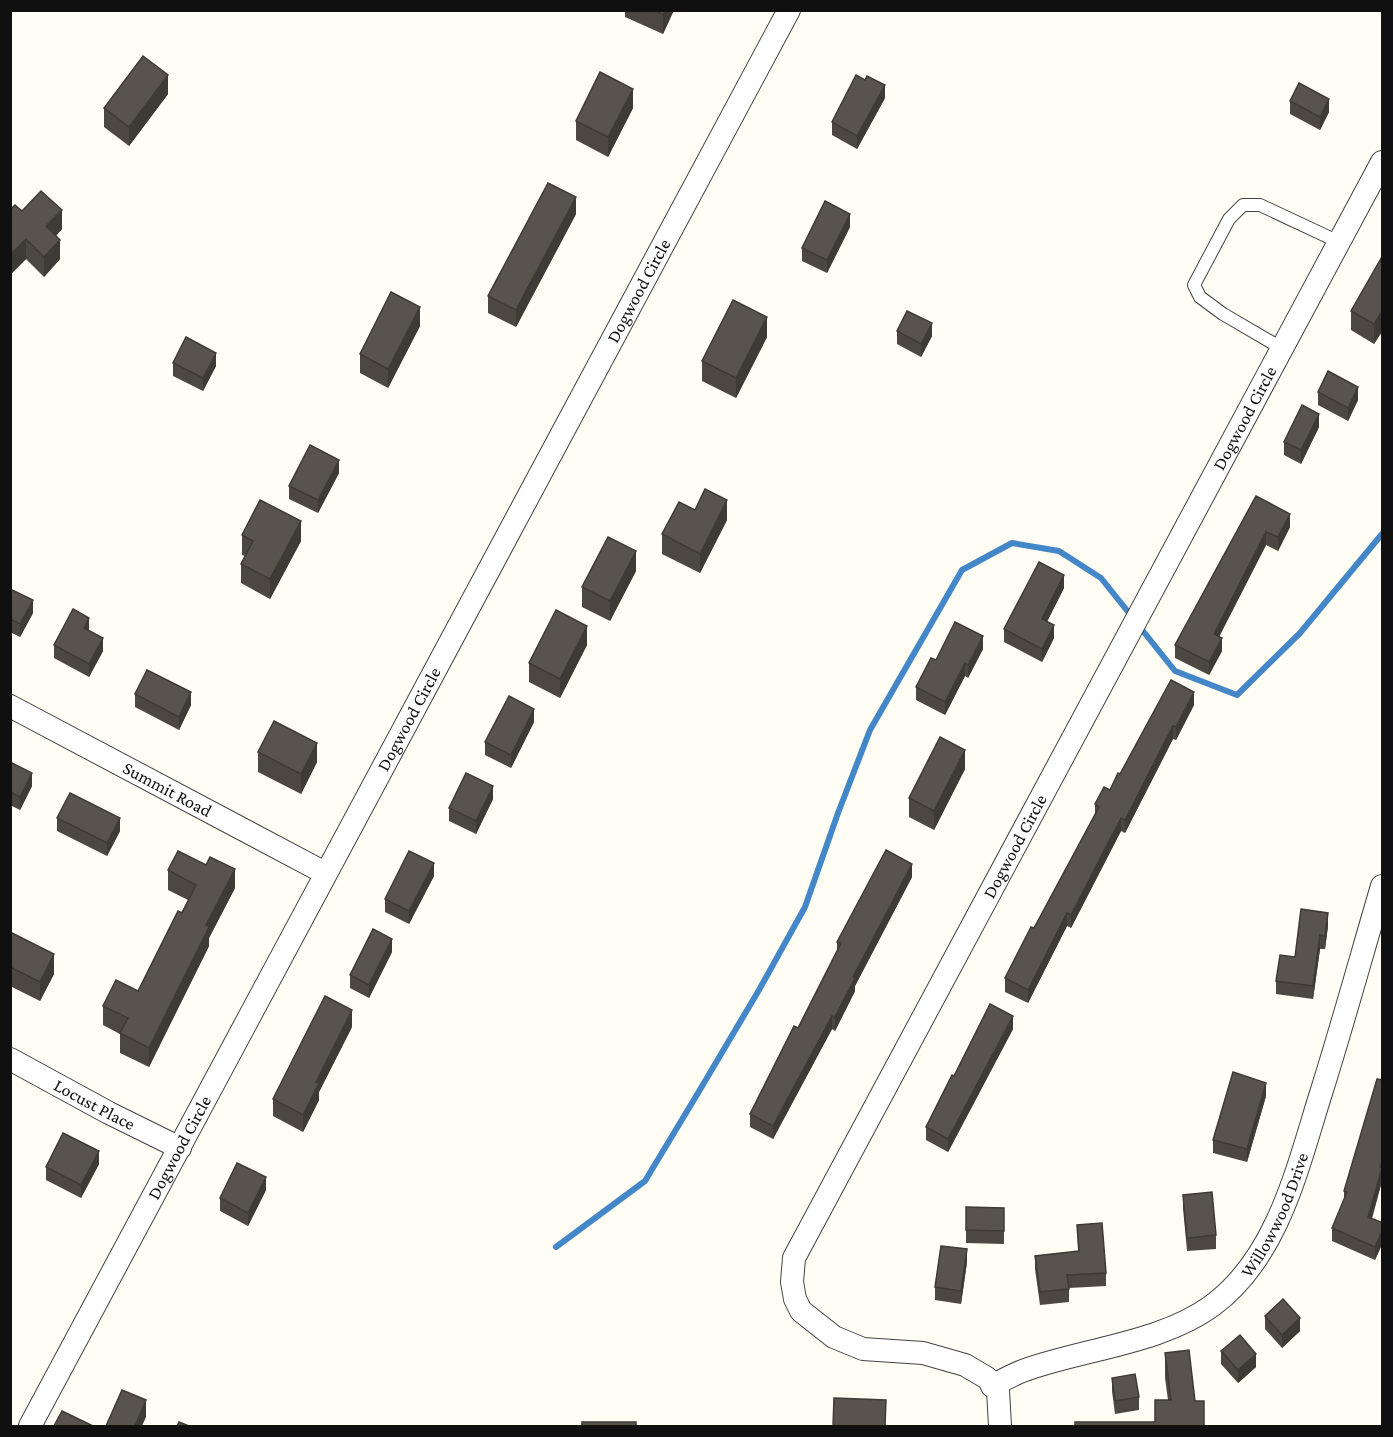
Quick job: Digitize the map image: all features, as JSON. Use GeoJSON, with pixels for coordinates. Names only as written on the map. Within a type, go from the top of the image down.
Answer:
{"type":"FeatureCollection","features":[{"type":"Feature","properties":{"kind":"street","name":"Dogwood Circle"},"geometry":{"type":"LineString","coordinates":[[30,1426],[789,10]]}},
{"type":"Feature","properties":{"kind":"street","name":"Dogwood Circle"},"geometry":{"type":"LineString","coordinates":[[992,1386],[987,1378],[965,1365],[923,1353],[863,1349],[834,1337],[801,1311],[795,1299],[792,1282],[794,1258],[1383,162]]}},
{"type":"Feature","properties":{"kind":"street","name":"Summit Road"},"geometry":{"type":"LineString","coordinates":[[10,706],[325,873]]}},
{"type":"Feature","properties":{"kind":"street","name":"Willowwood Drive"},"geometry":{"type":"LineString","coordinates":[[992,1386],[1024,1370],[1171,1328],[1213,1306],[1244,1276],[1270,1236],[1289,1193],[1331,1062],[1383,886]]}},
{"type":"Feature","properties":{"kind":"street","name":"Locust Place"},"geometry":{"type":"LineString","coordinates":[[10,1059],[109,1113],[180,1148]]}},
{"type":"Feature","properties":{"kind":"street"},"geometry":{"type":"LineString","coordinates":[[992,1386],[998,1390],[1000,1426]]}},
{"type":"Feature","properties":{"kind":"lane"},"geometry":{"type":"LineString","coordinates":[[1283,349],[1223,314],[1200,297],[1194,285],[1229,219],[1244,205],[1260,205],[1339,242]]}},
{"type":"Feature","properties":{"kind":"building"},"geometry":{"type":"Polygon","coordinates":[[[654,10],[665,10],[663,15],[654,10]]]}},
{"type":"Feature","properties":{"kind":"building"},"geometry":{"type":"Polygon","coordinates":[[[143,56],[168,75],[129,127],[104,108],[143,56]]]}},
{"type":"Feature","properties":{"kind":"building"},"geometry":{"type":"Polygon","coordinates":[[[600,72],[633,89],[608,137],[576,121],[600,72]]]}},
{"type":"Feature","properties":{"kind":"building"},"geometry":{"type":"Polygon","coordinates":[[[856,75],[865,80],[867,76],[885,85],[857,136],[832,122],[856,75]]]}},
{"type":"Feature","properties":{"kind":"building"},"geometry":{"type":"Polygon","coordinates":[[[1299,83],[1329,99],[1320,117],[1290,101],[1299,83]]]}},
{"type":"Feature","properties":{"kind":"building"},"geometry":{"type":"Polygon","coordinates":[[[548,183],[576,197],[516,310],[488,296],[548,183]]]}},
{"type":"Feature","properties":{"kind":"building"},"geometry":{"type":"Polygon","coordinates":[[[41,191],[62,210],[46,226],[60,240],[44,257],[26,239],[10,255],[10,210],[15,205],[22,211],[41,191]]]}},
{"type":"Feature","properties":{"kind":"building"},"geometry":{"type":"Polygon","coordinates":[[[825,201],[850,214],[827,260],[802,248],[825,201]]]}},
{"type":"Feature","properties":{"kind":"building"},"geometry":{"type":"Polygon","coordinates":[[[1383,255],[1383,310],[1374,324],[1351,311],[1383,255]]]}},
{"type":"Feature","properties":{"kind":"building"},"geometry":{"type":"Polygon","coordinates":[[[391,292],[420,307],[388,369],[360,354],[391,292]]]}},
{"type":"Feature","properties":{"kind":"building"},"geometry":{"type":"Polygon","coordinates":[[[733,300],[767,317],[736,378],[702,361],[733,300]]]}},
{"type":"Feature","properties":{"kind":"building"},"geometry":{"type":"Polygon","coordinates":[[[907,311],[932,323],[921,344],[897,331],[907,311]]]}},
{"type":"Feature","properties":{"kind":"building"},"geometry":{"type":"Polygon","coordinates":[[[186,337],[216,353],[203,378],[173,363],[186,337]]]}},
{"type":"Feature","properties":{"kind":"building"},"geometry":{"type":"Polygon","coordinates":[[[1328,371],[1358,387],[1348,408],[1318,392],[1328,371]]]}},
{"type":"Feature","properties":{"kind":"building"},"geometry":{"type":"Polygon","coordinates":[[[1302,405],[1319,414],[1301,450],[1284,442],[1302,405]]]}},
{"type":"Feature","properties":{"kind":"building"},"geometry":{"type":"Polygon","coordinates":[[[310,445],[339,460],[318,500],[289,486],[310,445]]]}},
{"type":"Feature","properties":{"kind":"building"},"geometry":{"type":"Polygon","coordinates":[[[705,489],[727,500],[700,554],[662,534],[679,502],[695,510],[705,489]]]}},
{"type":"Feature","properties":{"kind":"building"},"geometry":{"type":"Polygon","coordinates":[[[1256,496],[1290,514],[1278,537],[1266,532],[1214,634],[1222,638],[1209,662],[1175,645],[1256,496]]]}},
{"type":"Feature","properties":{"kind":"building"},"geometry":{"type":"Polygon","coordinates":[[[260,500],[301,521],[270,579],[241,564],[253,541],[242,535],[260,500]]]}},
{"type":"Feature","properties":{"kind":"building"},"geometry":{"type":"Polygon","coordinates":[[[608,537],[636,551],[610,601],[582,587],[608,537]]]}},
{"type":"Feature","properties":{"kind":"building"},"geometry":{"type":"Polygon","coordinates":[[[1039,562],[1064,575],[1042,619],[1054,625],[1042,649],[1004,629],[1039,562]]]}},
{"type":"Feature","properties":{"kind":"building"},"geometry":{"type":"Polygon","coordinates":[[[10,589],[33,600],[20,624],[10,619],[10,589]]]}},
{"type":"Feature","properties":{"kind":"building"},"geometry":{"type":"Polygon","coordinates":[[[73,609],[89,618],[84,628],[103,638],[89,664],[54,645],[73,609]]]}},
{"type":"Feature","properties":{"kind":"building"},"geometry":{"type":"Polygon","coordinates":[[[556,610],[587,626],[560,679],[529,663],[556,610]]]}},
{"type":"Feature","properties":{"kind":"building"},"geometry":{"type":"Polygon","coordinates":[[[955,622],[983,636],[968,665],[965,663],[945,702],[916,687],[931,658],[936,660],[955,622]]]}},
{"type":"Feature","properties":{"kind":"building"},"geometry":{"type":"Polygon","coordinates":[[[147,670],[191,692],[179,717],[135,694],[147,670]]]}},
{"type":"Feature","properties":{"kind":"building"},"geometry":{"type":"Polygon","coordinates":[[[1171,680],[1194,692],[1176,727],[1173,726],[1125,820],[1121,818],[1071,915],[1067,913],[1028,990],[1005,978],[1099,807],[1095,804],[1104,787],[1110,790],[1171,680]]]}},
{"type":"Feature","properties":{"kind":"building"},"geometry":{"type":"Polygon","coordinates":[[[509,696],[534,709],[511,755],[485,742],[509,696]]]}},
{"type":"Feature","properties":{"kind":"building"},"geometry":{"type":"Polygon","coordinates":[[[274,721],[317,743],[301,774],[258,752],[274,721]]]}},
{"type":"Feature","properties":{"kind":"building"},"geometry":{"type":"Polygon","coordinates":[[[940,737],[965,750],[934,811],[909,798],[940,737]]]}},
{"type":"Feature","properties":{"kind":"building"},"geometry":{"type":"Polygon","coordinates":[[[10,762],[32,773],[20,797],[10,792],[10,762]]]}},
{"type":"Feature","properties":{"kind":"building"},"geometry":{"type":"Polygon","coordinates":[[[466,773],[493,786],[476,821],[449,808],[466,773]]]}},
{"type":"Feature","properties":{"kind":"building"},"geometry":{"type":"Polygon","coordinates":[[[70,793],[120,818],[107,843],[57,818],[70,793]]]}},
{"type":"Feature","properties":{"kind":"building"},"geometry":{"type":"Polygon","coordinates":[[[886,850],[912,864],[853,977],[855,978],[835,1017],[832,1016],[773,1126],[750,1114],[794,1026],[798,1028],[841,943],[837,942],[886,850]]]}},
{"type":"Feature","properties":{"kind":"building"},"geometry":{"type":"Polygon","coordinates":[[[178,851],[206,865],[210,857],[235,869],[206,925],[209,927],[149,1048],[120,1033],[128,1018],[103,1006],[116,980],[138,991],[178,911],[182,913],[196,885],[168,870],[178,851]]]}},
{"type":"Feature","properties":{"kind":"building"},"geometry":{"type":"Polygon","coordinates":[[[409,851],[434,863],[409,911],[385,899],[409,851]]]}},
{"type":"Feature","properties":{"kind":"building"},"geometry":{"type":"Polygon","coordinates":[[[1301,909],[1328,913],[1325,936],[1320,935],[1313,986],[1276,981],[1280,955],[1295,957],[1301,909]]]}},
{"type":"Feature","properties":{"kind":"building"},"geometry":{"type":"Polygon","coordinates":[[[373,929],[392,939],[369,985],[350,975],[373,929]]]}},
{"type":"Feature","properties":{"kind":"building"},"geometry":{"type":"Polygon","coordinates":[[[10,932],[54,954],[40,982],[10,967],[10,932]]]}},
{"type":"Feature","properties":{"kind":"building"},"geometry":{"type":"Polygon","coordinates":[[[325,996],[352,1010],[316,1082],[319,1083],[303,1115],[273,1099],[325,996]]]}},
{"type":"Feature","properties":{"kind":"building"},"geometry":{"type":"Polygon","coordinates":[[[990,1004],[1013,1016],[948,1139],[926,1127],[990,1004]]]}},
{"type":"Feature","properties":{"kind":"building"},"geometry":{"type":"Polygon","coordinates":[[[1233,1072],[1266,1083],[1247,1149],[1213,1140],[1233,1072]]]}},
{"type":"Feature","properties":{"kind":"building"},"geometry":{"type":"Polygon","coordinates":[[[1377,1079],[1383,1080],[1383,1160],[1368,1217],[1383,1223],[1383,1229],[1375,1247],[1332,1228],[1347,1192],[1344,1191],[1377,1079]]]}},
{"type":"Feature","properties":{"kind":"building"},"geometry":{"type":"Polygon","coordinates":[[[63,1133],[99,1151],[81,1185],[46,1167],[63,1133]]]}},
{"type":"Feature","properties":{"kind":"building"},"geometry":{"type":"Polygon","coordinates":[[[237,1163],[266,1177],[248,1213],[220,1198],[237,1163]]]}},
{"type":"Feature","properties":{"kind":"building"},"geometry":{"type":"Polygon","coordinates":[[[1212,1192],[1216,1235],[1187,1238],[1183,1195],[1212,1192]]]}},
{"type":"Feature","properties":{"kind":"building"},"geometry":{"type":"Polygon","coordinates":[[[966,1207],[1004,1208],[1004,1231],[966,1230],[966,1207]]]}},
{"type":"Feature","properties":{"kind":"building"},"geometry":{"type":"Polygon","coordinates":[[[1102,1223],[1106,1273],[1067,1275],[1069,1289],[1040,1292],[1035,1256],[1079,1251],[1077,1225],[1102,1223]]]}},
{"type":"Feature","properties":{"kind":"building"},"geometry":{"type":"Polygon","coordinates":[[[941,1246],[967,1249],[961,1291],[935,1287],[941,1246]]]}},
{"type":"Feature","properties":{"kind":"building"},"geometry":{"type":"Polygon","coordinates":[[[1283,1299],[1300,1318],[1282,1335],[1265,1316],[1283,1299]]]}},
{"type":"Feature","properties":{"kind":"building"},"geometry":{"type":"Polygon","coordinates":[[[1240,1335],[1256,1354],[1238,1370],[1221,1351],[1240,1335]]]}},
{"type":"Feature","properties":{"kind":"building"},"geometry":{"type":"Polygon","coordinates":[[[1189,1350],[1195,1401],[1204,1401],[1204,1426],[1075,1426],[1075,1422],[1155,1422],[1155,1400],[1171,1400],[1165,1353],[1189,1350]]]}},
{"type":"Feature","properties":{"kind":"building"},"geometry":{"type":"Polygon","coordinates":[[[1135,1374],[1139,1397],[1115,1401],[1112,1378],[1135,1374]]]}},
{"type":"Feature","properties":{"kind":"building"},"geometry":{"type":"Polygon","coordinates":[[[122,1390],[146,1400],[135,1426],[106,1426],[122,1390]]]}},
{"type":"Feature","properties":{"kind":"building"},"geometry":{"type":"Polygon","coordinates":[[[834,1398],[886,1400],[885,1426],[833,1426],[834,1398]]]}},
{"type":"Feature","properties":{"kind":"building"},"geometry":{"type":"Polygon","coordinates":[[[62,1411],[93,1426],[54,1426],[62,1411]]]}},
{"type":"Feature","properties":{"kind":"building"},"geometry":{"type":"Polygon","coordinates":[[[179,1422],[189,1426],[177,1426],[179,1422]]]}},
{"type":"Feature","properties":{"kind":"building"},"geometry":{"type":"Polygon","coordinates":[[[582,1422],[636,1422],[636,1426],[582,1426],[582,1422]]]}},
{"type":"Feature","properties":{"kind":"waterway"},"geometry":{"type":"LineString","coordinates":[[1139,626],[1175,671],[1237,695],[1300,633],[1382,534]]}},
{"type":"Feature","properties":{"kind":"waterway"},"geometry":{"type":"LineString","coordinates":[[556,1247],[645,1181],[698,1093],[805,907],[870,730],[962,570],[1012,543],[1059,551],[1101,578],[1133,618]]}}]}
